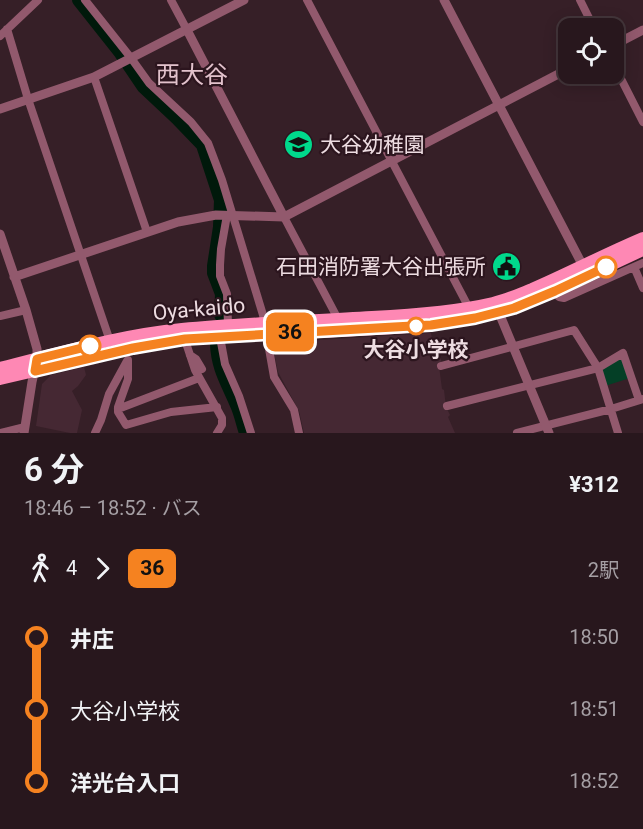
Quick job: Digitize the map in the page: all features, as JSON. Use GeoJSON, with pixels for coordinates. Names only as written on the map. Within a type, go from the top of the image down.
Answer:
{"type":"FeatureCollection","features":[{"type":"Feature","properties":{"kind":"main road","name":"Oya-kaido"},"geometry":{"type":"LineString","coordinates":[[0,379],[110,341],[153,332],[220,337],[265,328],[338,319],[469,308],[497,308],[504,301],[643,238]]}},
{"type":"Feature","properties":{"kind":"main road","name":"Oya-kaido"},"geometry":{"type":"LineString","coordinates":[[0,368],[36,365],[133,348],[183,334],[228,326],[265,328],[431,325],[475,318],[497,308],[555,291],[643,250]]}},
{"type":"Feature","properties":{"kind":"street"},"geometry":{"type":"LineString","coordinates":[[0,36],[38,0]]}},
{"type":"Feature","properties":{"kind":"street"},"geometry":{"type":"LineString","coordinates":[[85,0],[128,60],[191,122],[208,143],[224,215],[265,328],[274,377],[294,410],[296,433]]}},
{"type":"Feature","properties":{"kind":"street"},"geometry":{"type":"LineString","coordinates":[[171,0],[338,319]]}},
{"type":"Feature","properties":{"kind":"street"},"geometry":{"type":"LineString","coordinates":[[0,109],[94,77],[244,0]]}},
{"type":"Feature","properties":{"kind":"street"},"geometry":{"type":"LineString","coordinates":[[307,0],[469,308]]}},
{"type":"Feature","properties":{"kind":"street"},"geometry":{"type":"LineString","coordinates":[[444,0],[583,266]]}},
{"type":"Feature","properties":{"kind":"street"},"geometry":{"type":"LineString","coordinates":[[580,0],[589,18]]}},
{"type":"Feature","properties":{"kind":"street"},"geometry":{"type":"LineString","coordinates":[[7,29],[28,99],[110,341]]}},
{"type":"Feature","properties":{"kind":"street"},"geometry":{"type":"LineString","coordinates":[[624,40],[643,30]]}},
{"type":"Feature","properties":{"kind":"street"},"geometry":{"type":"LineString","coordinates":[[14,277],[178,222],[224,215],[284,217],[558,74]]}},
{"type":"Feature","properties":{"kind":"street"},"geometry":{"type":"LineString","coordinates":[[94,77],[147,232]]}},
{"type":"Feature","properties":{"kind":"street"},"geometry":{"type":"LineString","coordinates":[[624,84],[643,122]]}},
{"type":"Feature","properties":{"kind":"street"},"geometry":{"type":"LineString","coordinates":[[224,215],[220,276],[227,294],[228,326]]}},
{"type":"Feature","properties":{"kind":"street"},"geometry":{"type":"LineString","coordinates":[[0,234],[36,343],[36,365],[25,430],[0,433]]}},
{"type":"Feature","properties":{"kind":"street"},"geometry":{"type":"LineString","coordinates":[[555,291],[559,297],[564,298],[643,263]]}},
{"type":"Feature","properties":{"kind":"street"},"geometry":{"type":"LineString","coordinates":[[634,267],[643,288]]}},
{"type":"Feature","properties":{"kind":"street"},"geometry":{"type":"LineString","coordinates":[[497,308],[547,429]]}},
{"type":"Feature","properties":{"kind":"street"},"geometry":{"type":"LineString","coordinates":[[0,316],[26,310]]}},
{"type":"Feature","properties":{"kind":"street"},"geometry":{"type":"LineString","coordinates":[[441,366],[574,330],[598,368],[618,433]]}},
{"type":"Feature","properties":{"kind":"street"},"geometry":{"type":"LineString","coordinates":[[183,334],[192,363],[222,418],[222,425],[217,433]]}},
{"type":"Feature","properties":{"kind":"street"},"geometry":{"type":"LineString","coordinates":[[220,337],[225,364],[239,396],[251,433]]}},
{"type":"Feature","properties":{"kind":"street"},"geometry":{"type":"LineString","coordinates":[[95,433],[109,394],[133,348]]}},
{"type":"Feature","properties":{"kind":"street"},"geometry":{"type":"LineString","coordinates":[[447,406],[598,368],[623,353],[641,400],[547,429],[517,433]]}},
{"type":"Feature","properties":{"kind":"street"},"geometry":{"type":"LineString","coordinates":[[190,355],[196,359],[202,369]]}},
{"type":"Feature","properties":{"kind":"street"},"geometry":{"type":"LineString","coordinates":[[128,360],[128,379],[118,409],[126,425],[171,412],[217,407]]}},
{"type":"Feature","properties":{"kind":"street"},"geometry":{"type":"LineString","coordinates":[[118,409],[199,378]]}},
{"type":"Feature","properties":{"kind":"shaded area"},"geometry":{"type":"Polygon","coordinates":[[[431,333],[433,346],[438,348],[442,364],[439,366],[442,389],[450,415],[448,417],[455,433],[304,433],[299,411],[278,372],[272,343],[431,333]]]}},
{"type":"Feature","properties":{"kind":"shaded area"},"geometry":{"type":"Polygon","coordinates":[[[84,367],[86,375],[72,391],[82,410],[77,433],[36,426],[42,384],[51,375],[84,367]]]}},
{"type":"Feature","properties":{"kind":"green space"},"geometry":{"type":"Polygon","coordinates":[[[620,357],[623,359],[630,378],[605,386],[602,368],[620,357]]]}},
{"type":"Feature","properties":{"kind":"waterway"},"geometry":{"type":"LineString","coordinates":[[79,0],[121,53],[144,87],[203,145],[221,200],[220,227],[214,266],[214,273],[222,294],[221,315]]}},
{"type":"Feature","properties":{"kind":"waterway"},"geometry":{"type":"LineString","coordinates":[[217,344],[221,368],[246,433]]}},
{"type":"Feature","properties":{"kind":"bus line","name":"36"},"geometry":{"type":"LineString","coordinates":[[90,346],[37,359],[35,371],[133,348],[185,339],[431,325],[475,318],[514,308],[606,267]]}},
{"type":"Feature","properties":{"kind":"place","name":"大谷幼稚園"},"geometry":{"type":"Point","coordinates":[299,145]}},
{"type":"Feature","properties":{"kind":"place","name":"石田消防署大谷出張所"},"geometry":{"type":"Point","coordinates":[507,267]}},
{"type":"Feature","properties":{"kind":"place","name":"大谷小学校"},"geometry":{"type":"Point","coordinates":[416,326]}},
{"type":"Feature","properties":{"kind":"district","name":"西大谷"},"geometry":{"type":"Point","coordinates":[192,75]}}]}
